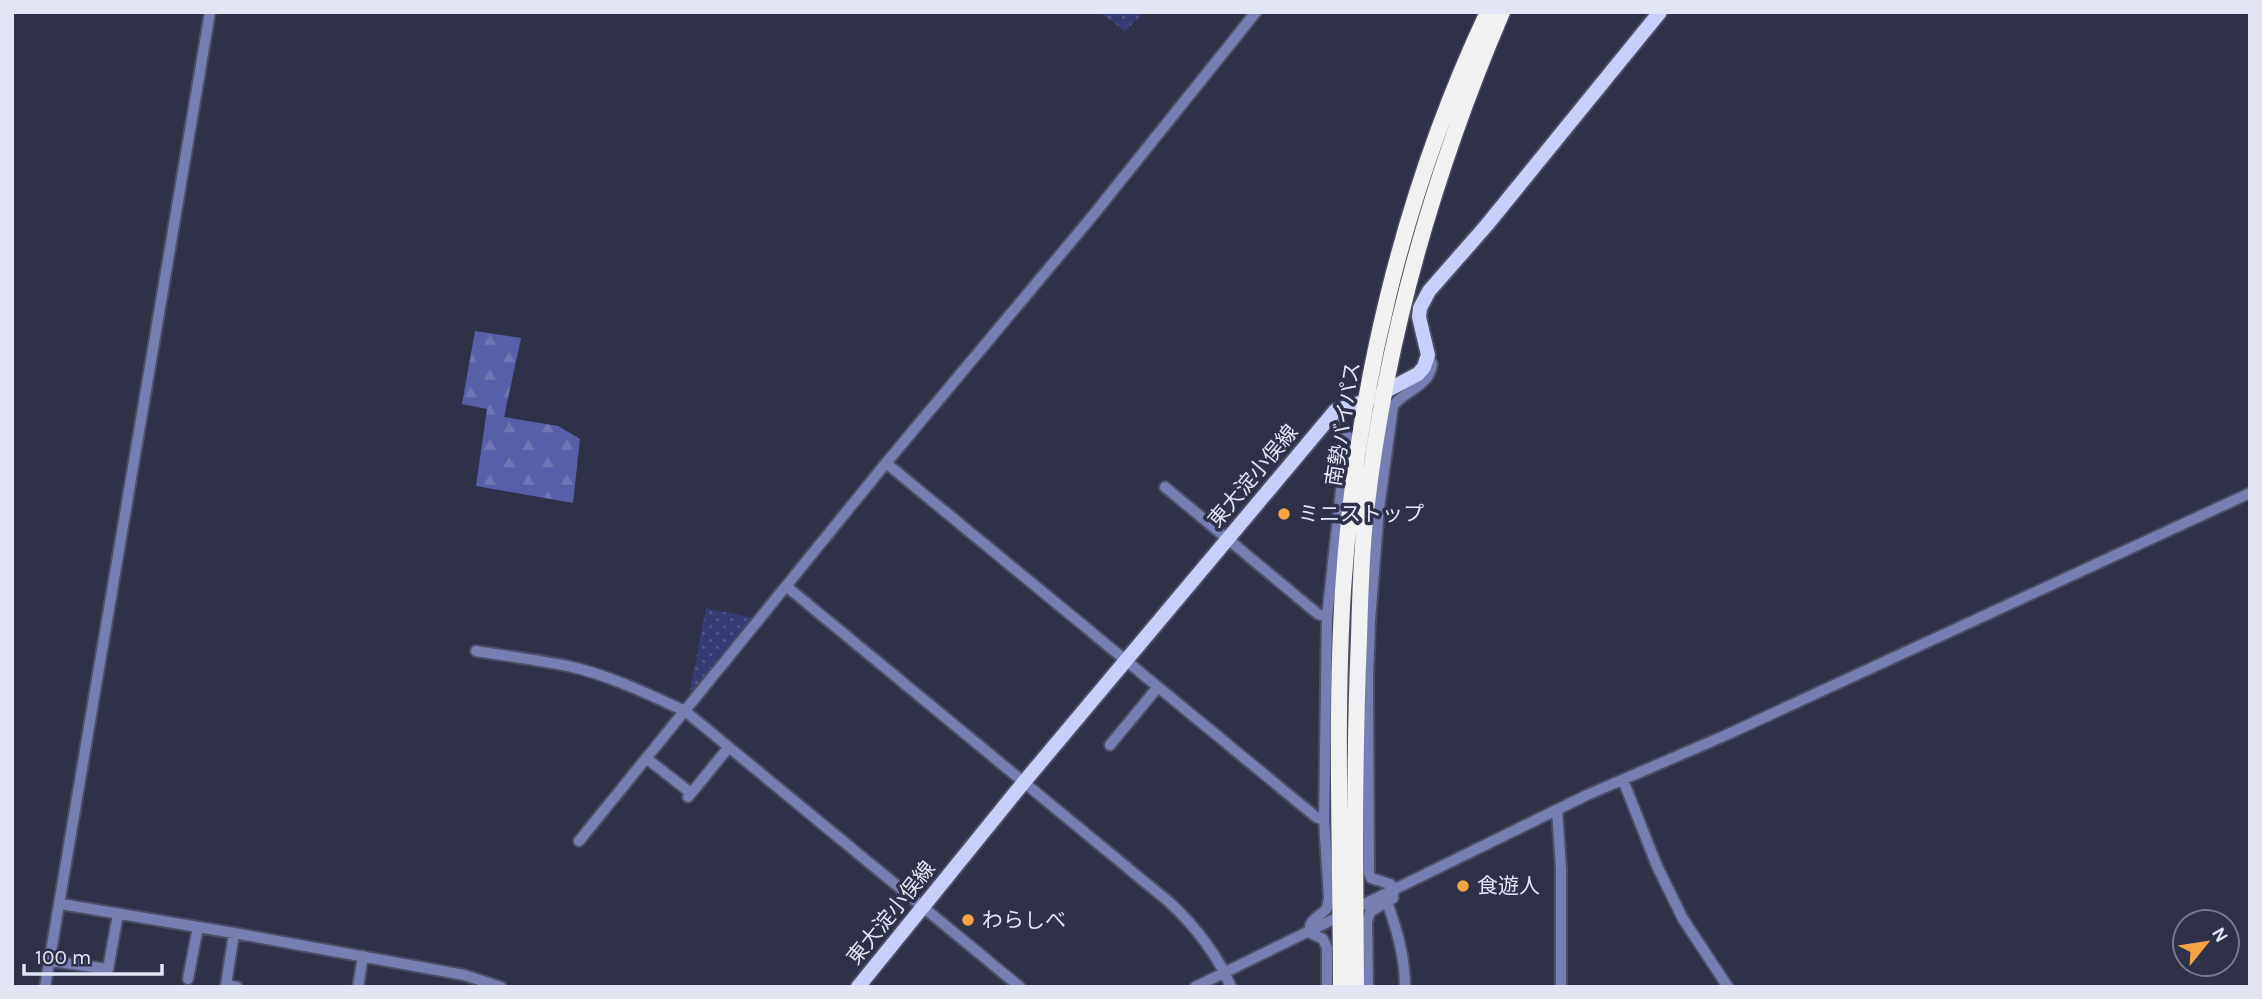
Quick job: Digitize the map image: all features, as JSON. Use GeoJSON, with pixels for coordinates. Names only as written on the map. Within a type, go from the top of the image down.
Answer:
{"type":"FeatureCollection","features":[{"type":"Feature","properties":{"kind":"highway","name":"南勢バイパス"},"geometry":{"type":"LineString","coordinates":[[1340,987],[1339,738],[1343,589],[1366,401],[1392,281],[1415,204],[1447,110],[1488,12]]}},
{"type":"Feature","properties":{"kind":"highway","name":"南勢バイパス"},"geometry":{"type":"LineString","coordinates":[[1356,987],[1356,689],[1367,510],[1384,392],[1399,321],[1433,193],[1454,130],[1502,12]]}},
{"type":"Feature","properties":{"kind":"main road"},"geometry":{"type":"LineString","coordinates":[[1428,355],[1419,317],[1420,308],[1429,291],[1486,226],[1660,12]]}},
{"type":"Feature","properties":{"kind":"main road","name":"東大淀小俣線"},"geometry":{"type":"LineString","coordinates":[[858,987],[1024,782],[1330,417],[1340,408],[1366,401],[1418,374],[1428,355]]}},
{"type":"Feature","properties":{"kind":"street"},"geometry":{"type":"LineString","coordinates":[[45,987],[210,12]]}},
{"type":"Feature","properties":{"kind":"street"},"geometry":{"type":"LineString","coordinates":[[579,841],[1256,12]]}},
{"type":"Feature","properties":{"kind":"street"},"geometry":{"type":"LineString","coordinates":[[1394,888],[1390,884],[1376,881],[1369,873],[1370,621],[1379,508],[1393,405],[1427,378],[1432,363],[1428,355]]}},
{"type":"Feature","properties":{"kind":"street"},"geometry":{"type":"LineString","coordinates":[[1327,987],[1325,944],[1323,939],[1312,934],[1310,924],[1327,908],[1329,898],[1324,820],[1326,617],[1347,436],[1344,429],[1330,417]]}},
{"type":"Feature","properties":{"kind":"street"},"geometry":{"type":"LineString","coordinates":[[886,463],[1316,817],[1324,820]]}},
{"type":"Feature","properties":{"kind":"street"},"geometry":{"type":"LineString","coordinates":[[1165,487],[1318,614],[1326,617]]}},
{"type":"Feature","properties":{"kind":"street"},"geometry":{"type":"LineString","coordinates":[[1195,987],[1557,810],[2250,492]]}},
{"type":"Feature","properties":{"kind":"street"},"geometry":{"type":"LineString","coordinates":[[786,586],[1191,922],[1225,973],[1231,987]]}},
{"type":"Feature","properties":{"kind":"street"},"geometry":{"type":"LineString","coordinates":[[476,651],[568,666],[638,690],[685,711],[1020,987]]}},
{"type":"Feature","properties":{"kind":"street"},"geometry":{"type":"LineString","coordinates":[[1110,745],[1158,687]]}},
{"type":"Feature","properties":{"kind":"street"},"geometry":{"type":"LineString","coordinates":[[646,758],[690,795],[729,747]]}},
{"type":"Feature","properties":{"kind":"street"},"geometry":{"type":"LineString","coordinates":[[1622,780],[1657,866],[1678,908],[1728,987]]}},
{"type":"Feature","properties":{"kind":"street"},"geometry":{"type":"LineString","coordinates":[[1557,810],[1561,869],[1562,987]]}},
{"type":"Feature","properties":{"kind":"street"},"geometry":{"type":"LineString","coordinates":[[1368,987],[1367,922],[1370,912],[1393,898],[1394,888]]}},
{"type":"Feature","properties":{"kind":"street"},"geometry":{"type":"LineString","coordinates":[[1387,902],[1399,934],[1404,958],[1405,987]]}},
{"type":"Feature","properties":{"kind":"street"},"geometry":{"type":"LineString","coordinates":[[61,904],[464,975],[501,987]]}},
{"type":"Feature","properties":{"kind":"street"},"geometry":{"type":"LineString","coordinates":[[50,961],[108,969],[118,914]]}},
{"type":"Feature","properties":{"kind":"street"},"geometry":{"type":"LineString","coordinates":[[188,979],[198,927]]}},
{"type":"Feature","properties":{"kind":"street"},"geometry":{"type":"LineString","coordinates":[[234,933],[226,985],[237,987]]}},
{"type":"Feature","properties":{"kind":"street"},"geometry":{"type":"LineString","coordinates":[[358,987],[363,956]]}},
{"type":"Feature","properties":{"kind":"shaded area"},"geometry":{"type":"Polygon","coordinates":[[[1099,12],[1144,12],[1125,31],[1099,12]]]}},
{"type":"Feature","properties":{"kind":"shaded area"},"geometry":{"type":"Polygon","coordinates":[[[706,608],[754,618],[697,690],[690,690],[706,608]]]}},
{"type":"Feature","properties":{"kind":"green space"},"geometry":{"type":"Polygon","coordinates":[[[475,331],[521,338],[504,417],[558,426],[580,439],[573,503],[476,486],[487,409],[462,404],[475,331]]]}},
{"type":"Feature","properties":{"kind":"place","name":"ミニストップ"},"geometry":{"type":"Point","coordinates":[1284,514]}},
{"type":"Feature","properties":{"kind":"place","name":"食遊人"},"geometry":{"type":"Point","coordinates":[1463,886]}},
{"type":"Feature","properties":{"kind":"place","name":"わらしべ"},"geometry":{"type":"Point","coordinates":[968,920]}}]}
